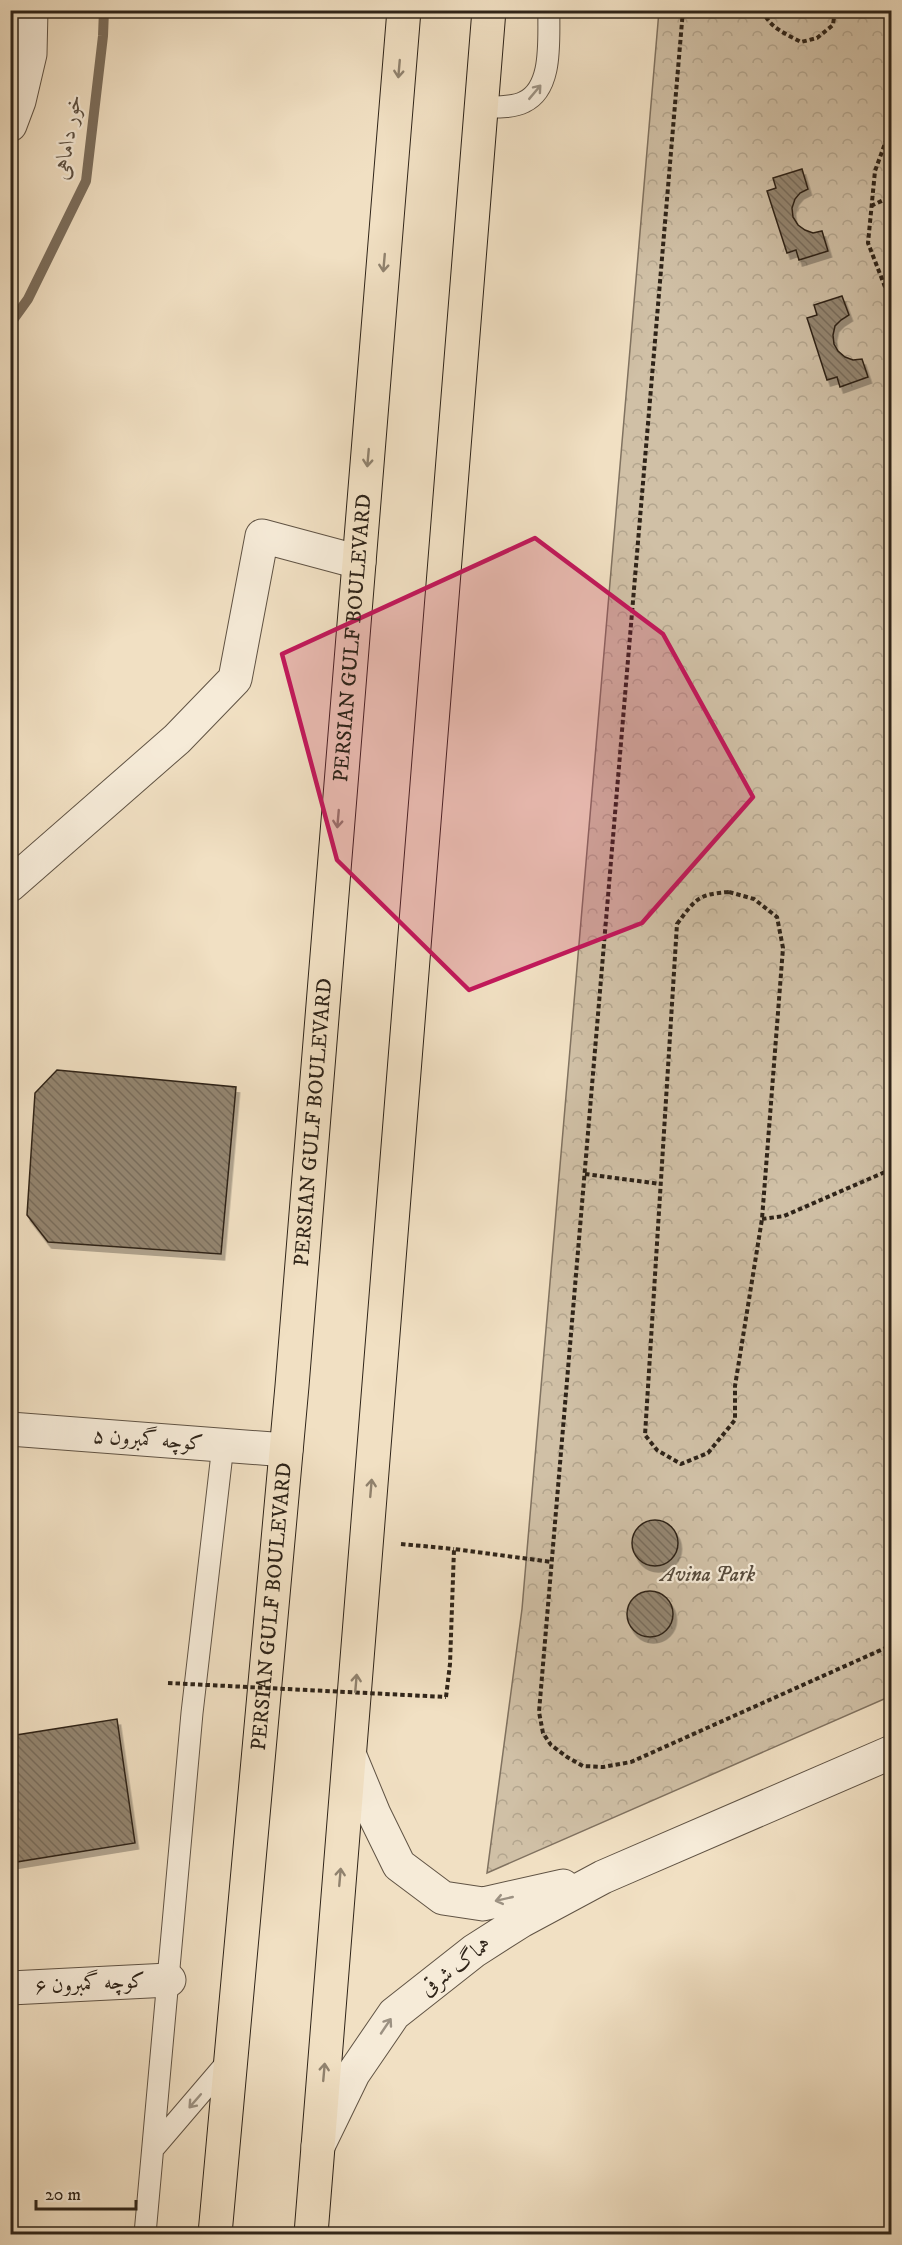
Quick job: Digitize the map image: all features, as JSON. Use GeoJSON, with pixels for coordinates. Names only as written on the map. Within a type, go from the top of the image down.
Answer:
{"type":"FeatureCollection","features":[{"type":"Feature","properties":{"kind":"main road","name":"PERSIAN GULF BOULEVARD"},"geometry":{"type":"LineString","coordinates":[[215,2235],[233,2056],[286,1450],[404,10]]}},
{"type":"Feature","properties":{"kind":"main road"},"geometry":{"type":"LineString","coordinates":[[311,2235],[489,10]]}},
{"type":"Feature","properties":{"kind":"street"},"geometry":{"type":"LineString","coordinates":[[10,124],[20,101],[30,54],[31,10]]}},
{"type":"Feature","properties":{"kind":"street"},"geometry":{"type":"LineString","coordinates":[[10,885],[177,739],[235,679],[261,536],[359,562]]}},
{"type":"Feature","properties":{"kind":"street","name":"کوچه گمبرون ۵"},"geometry":{"type":"LineString","coordinates":[[10,1429],[286,1450]]}},
{"type":"Feature","properties":{"kind":"street","name":"هماگ شرقی"},"geometry":{"type":"LineString","coordinates":[[318,2146],[354,2074],[394,2013],[484,1945],[521,1921],[603,1877],[891,1752]]}},
{"type":"Feature","properties":{"kind":"street","name":"هماگ شرقی"},"geometry":{"type":"LineString","coordinates":[[350,1756],[374,1814],[399,1865],[443,1898],[483,1904],[603,1877]]}},
{"type":"Feature","properties":{"kind":"street","name":"کوچه گمبرون ۶"},"geometry":{"type":"LineString","coordinates":[[10,1988],[169,1980]]}},
{"type":"Feature","properties":{"kind":"lane"},"geometry":{"type":"LineString","coordinates":[[482,107],[515,105],[525,102],[539,90],[545,76],[549,10]]}},
{"type":"Feature","properties":{"kind":"lane"},"geometry":{"type":"LineString","coordinates":[[145,2235],[192,1713],[223,1445]]}},
{"type":"Feature","properties":{"kind":"lane"},"geometry":{"type":"LineString","coordinates":[[153,2149],[233,2056]]}},
{"type":"Feature","properties":{"kind":"path"},"geometry":{"type":"LineString","coordinates":[[683,10],[539,1712],[543,1733],[551,1745],[583,1766],[603,1767],[631,1762],[891,1645]]}},
{"type":"Feature","properties":{"kind":"path"},"geometry":{"type":"LineString","coordinates":[[763,10],[765,18],[778,29],[801,42],[818,38],[833,25],[834,10]]}},
{"type":"Feature","properties":{"kind":"path"},"geometry":{"type":"LineString","coordinates":[[891,124],[875,171],[868,243],[891,305]]}},
{"type":"Feature","properties":{"kind":"path"},"geometry":{"type":"LineString","coordinates":[[872,206],[891,196]]}},
{"type":"Feature","properties":{"kind":"path"},"geometry":{"type":"LineString","coordinates":[[884,286],[891,283]]}},
{"type":"Feature","properties":{"kind":"path"},"geometry":{"type":"LineString","coordinates":[[729,892],[754,899],[777,917],[783,948],[762,1219],[735,1386],[735,1420],[708,1453],[681,1464],[657,1450],[645,1436],[677,924],[694,901],[709,894],[729,892]]}},
{"type":"Feature","properties":{"kind":"path"},"geometry":{"type":"LineString","coordinates":[[762,1219],[784,1216],[891,1168]]}},
{"type":"Feature","properties":{"kind":"path"},"geometry":{"type":"LineString","coordinates":[[585,1174],[661,1184]]}},
{"type":"Feature","properties":{"kind":"path"},"geometry":{"type":"LineString","coordinates":[[367,1541],[454,1549],[552,1562]]}},
{"type":"Feature","properties":{"kind":"path"},"geometry":{"type":"LineString","coordinates":[[168,1683],[446,1697],[450,1664],[454,1549]]}},
{"type":"Feature","properties":{"kind":"highlighted area"},"geometry":{"type":"Polygon","coordinates":[[[535,538],[663,634],[753,797],[642,923],[469,990],[337,860],[282,654],[535,538]]]}},
{"type":"Feature","properties":{"kind":"green space","name":"Avina Park"},"geometry":{"type":"Polygon","coordinates":[[[659,11],[891,11],[891,1696],[487,1873],[522,1609],[659,11]]]}},
{"type":"Feature","properties":{"kind":"building"},"geometry":{"type":"Polygon","coordinates":[[[802,169],[808,189],[795,199],[792,208],[793,217],[805,230],[813,233],[822,231],[828,251],[799,260],[796,250],[787,253],[767,191],[776,188],[773,178],[802,169]]]}},
{"type":"Feature","properties":{"kind":"building"},"geometry":{"type":"Polygon","coordinates":[[[842,296],[849,315],[835,326],[834,344],[845,357],[853,360],[862,359],[868,377],[840,387],[837,377],[827,380],[807,318],[817,315],[814,305],[842,296]]]}},
{"type":"Feature","properties":{"kind":"building"},"geometry":{"type":"Polygon","coordinates":[[[57,1070],[236,1087],[221,1254],[48,1242],[27,1215],[35,1093],[57,1070]]]}},
{"type":"Feature","properties":{"kind":"building"},"geometry":{"type":"Polygon","coordinates":[[[655,1520],[671,1527],[678,1543],[671,1559],[655,1566],[639,1559],[632,1543],[639,1527],[655,1520]]]}},
{"type":"Feature","properties":{"kind":"building"},"geometry":{"type":"Polygon","coordinates":[[[650,1591],[666,1598],[673,1614],[666,1630],[650,1637],[634,1630],[627,1614],[634,1598],[650,1591]]]}},
{"type":"Feature","properties":{"kind":"building"},"geometry":{"type":"Polygon","coordinates":[[[117,1719],[135,1843],[10,1863],[10,1736],[117,1719]]]}},
{"type":"Feature","properties":{"kind":"waterway","name":"خور داماهی"},"geometry":{"type":"LineString","coordinates":[[10,324],[28,299],[86,181],[104,10]]}}]}
